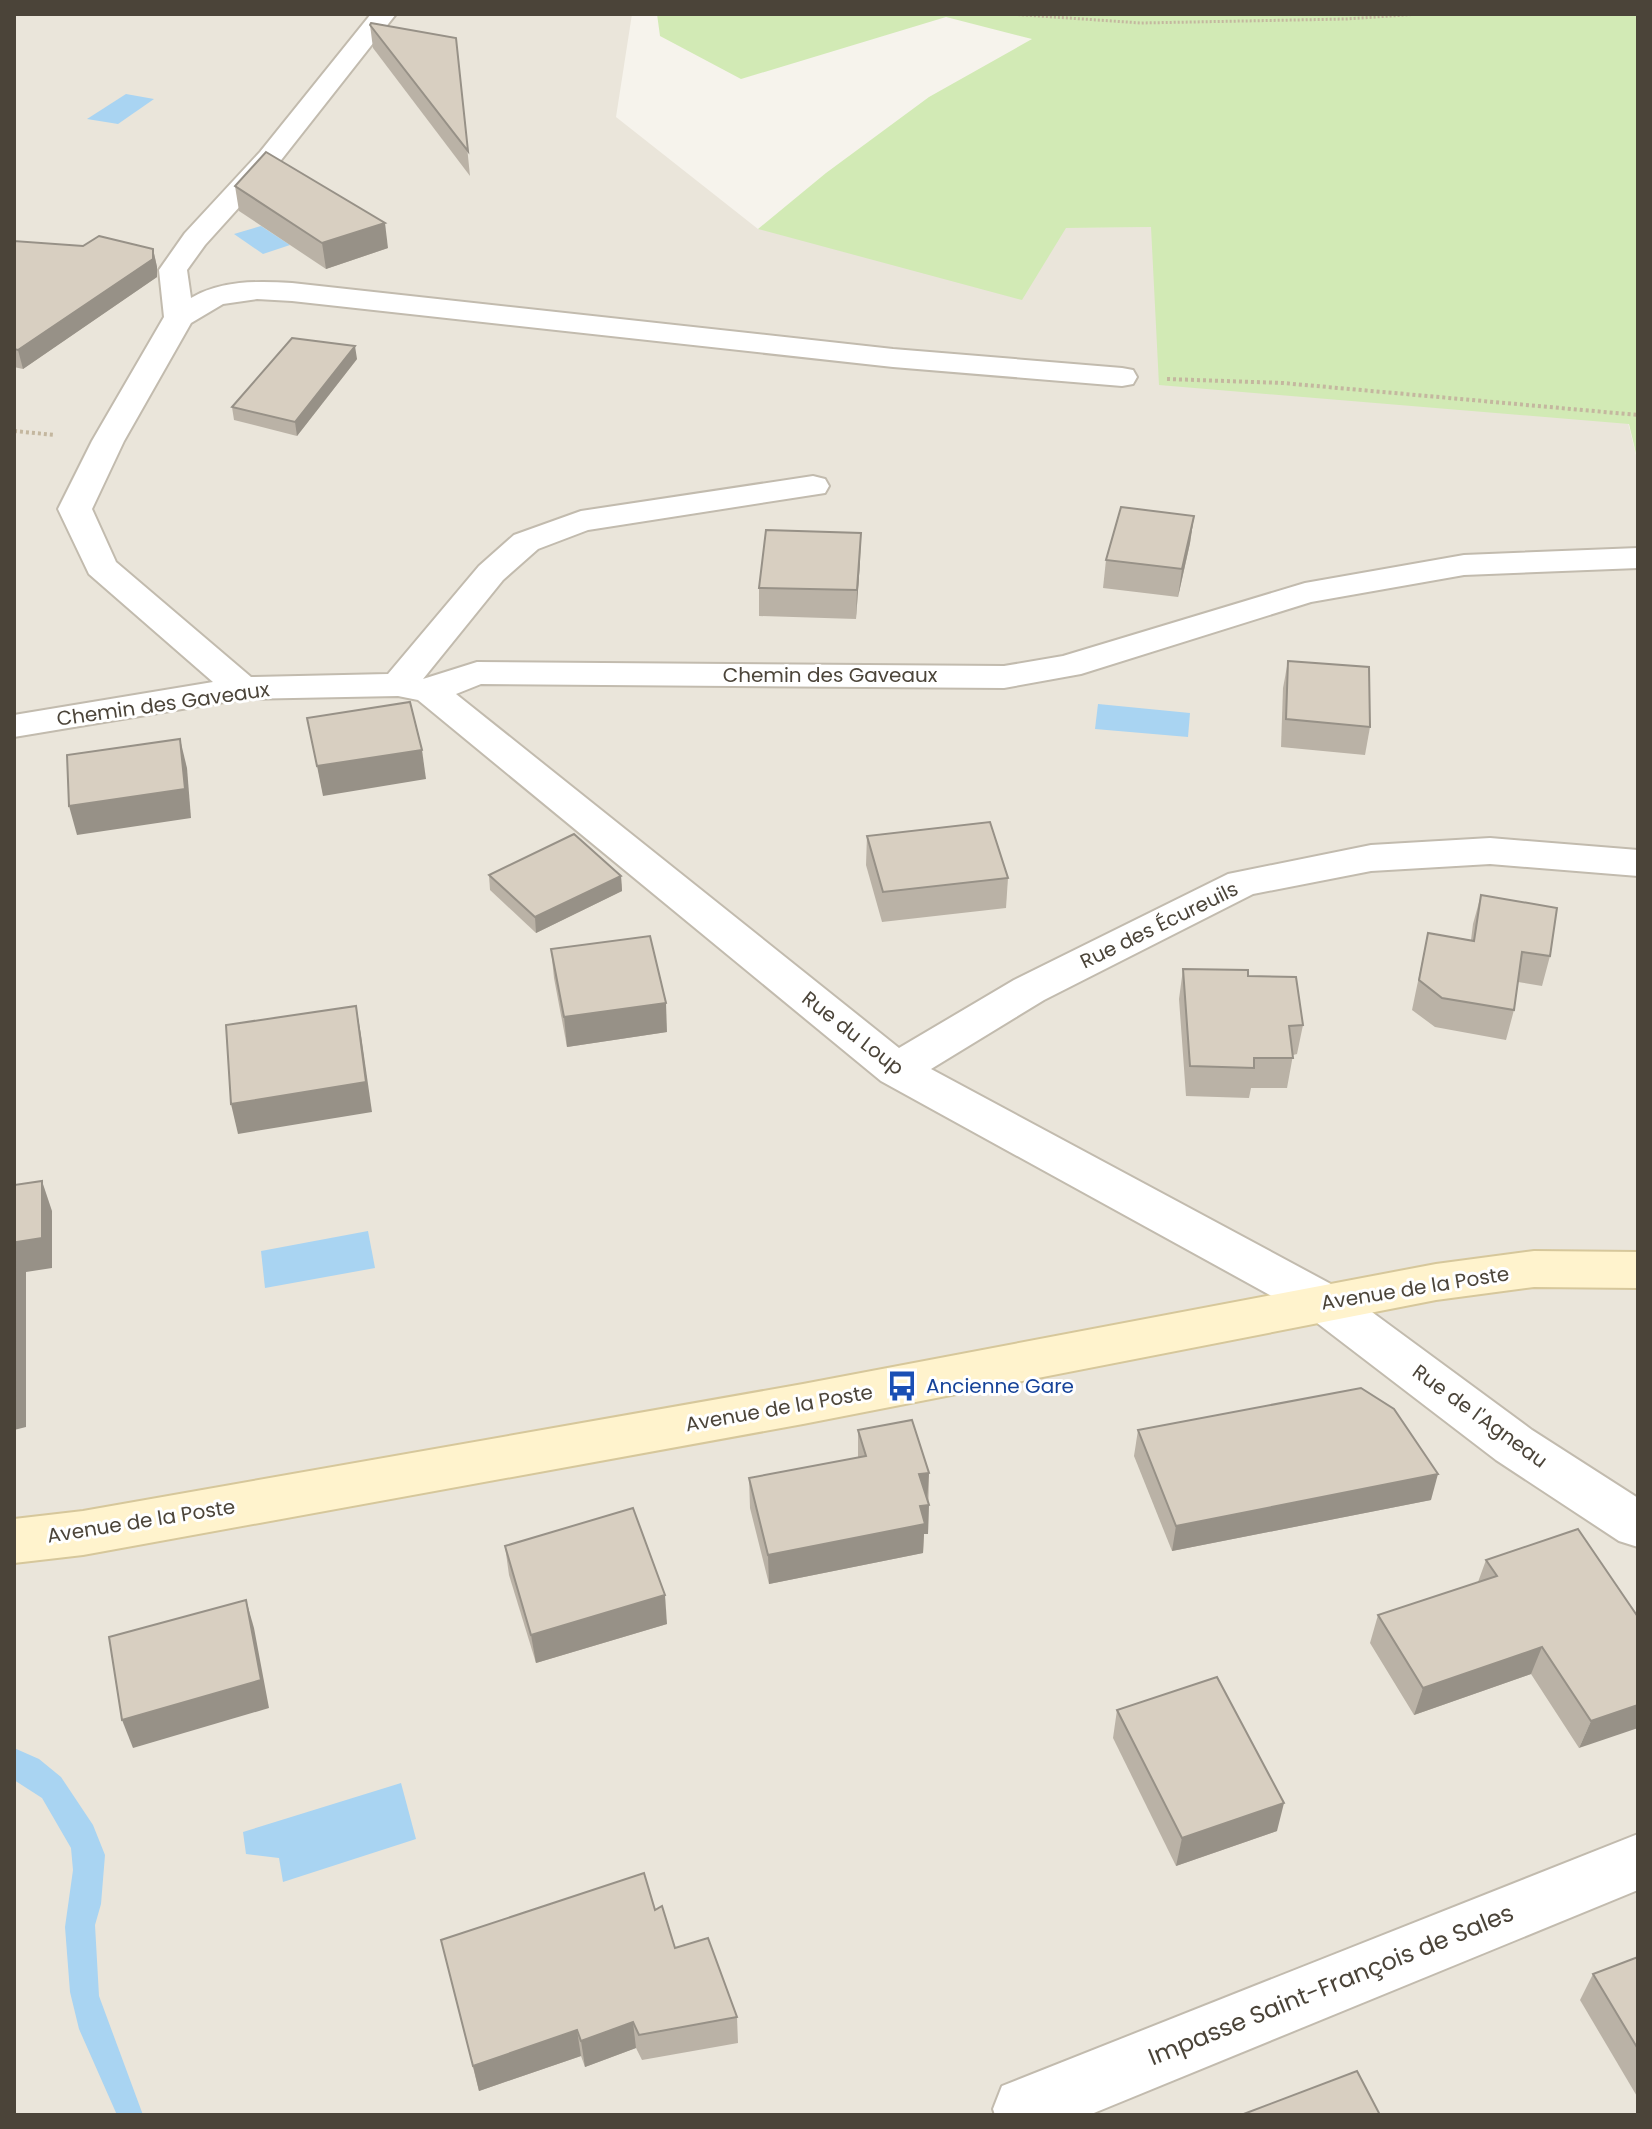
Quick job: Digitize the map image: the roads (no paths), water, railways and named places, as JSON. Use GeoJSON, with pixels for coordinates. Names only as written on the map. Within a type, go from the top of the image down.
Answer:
{"type":"FeatureCollection","features":[{"type":"Feature","properties":{"kind":"main road","name":"Avenue de la Poste"},"geometry":{"type":"LineString","coordinates":[[14,1541],[98,1530],[774,1410],[1436,1282],[1534,1269],[1638,1270]]}},
{"type":"Feature","properties":{"kind":"street"},"geometry":{"type":"LineString","coordinates":[[179,317],[173,270],[195,239],[269,158],[384,14]]}},
{"type":"Feature","properties":{"kind":"street"},"geometry":{"type":"LineString","coordinates":[[242,688],[101,567],[75,509],[108,441],[179,317],[215,296],[257,290],[280,291],[893,358],[1122,377]]}},
{"type":"Feature","properties":{"kind":"street"},"geometry":{"type":"LineString","coordinates":[[414,688],[491,573],[526,542],[581,521],[813,486]]}},
{"type":"Feature","properties":{"kind":"street","name":"Chemin des Gaveaux"},"geometry":{"type":"LineString","coordinates":[[14,726],[242,688],[414,688],[477,673],[1004,677],[1068,666],[1305,593],[1464,565],[1638,558]]}},
{"type":"Feature","properties":{"kind":"street","name":"Rue du Loup"},"geometry":{"type":"LineString","coordinates":[[414,688],[897,1070],[1325,1303]]}},
{"type":"Feature","properties":{"kind":"street","name":"Rue des Écureuils"},"geometry":{"type":"LineString","coordinates":[[897,1070],[1029,990],[1242,883],[1371,858],[1490,851],[1638,863]]}},
{"type":"Feature","properties":{"kind":"street","name":"Rue de l'Agneau"},"geometry":{"type":"LineString","coordinates":[[1325,1303],[1514,1445],[1638,1525]]}},
{"type":"Feature","properties":{"kind":"street","name":"Impasse Saint-François de Sales"},"geometry":{"type":"LineString","coordinates":[[1025,2109],[1638,1862]]}},
{"type":"Feature","properties":{"kind":"water"},"geometry":{"type":"Polygon","coordinates":[[[126,94],[154,99],[118,124],[87,119],[126,94]]]}},
{"type":"Feature","properties":{"kind":"water"},"geometry":{"type":"Polygon","coordinates":[[[261,226],[290,245],[263,254],[234,234],[261,226]]]}},
{"type":"Feature","properties":{"kind":"water"},"geometry":{"type":"Polygon","coordinates":[[[1098,704],[1190,713],[1188,737],[1095,729],[1098,704]]]}},
{"type":"Feature","properties":{"kind":"water"},"geometry":{"type":"Polygon","coordinates":[[[368,1231],[375,1268],[265,1288],[261,1251],[368,1231]]]}},
{"type":"Feature","properties":{"kind":"water"},"geometry":{"type":"Polygon","coordinates":[[[14,1748],[39,1759],[61,1777],[93,1825],[105,1855],[101,1904],[95,1925],[99,1996],[143,2115],[117,2115],[79,2029],[70,1992],[65,1927],[73,1870],[71,1848],[42,1798],[14,1780],[14,1748]]]}},
{"type":"Feature","properties":{"kind":"water"},"geometry":{"type":"Polygon","coordinates":[[[401,1783],[416,1839],[283,1882],[279,1858],[246,1854],[243,1832],[401,1783]]]}},
{"type":"Feature","properties":{"kind":"place","name":"Ancienne Gare"},"geometry":{"type":"Point","coordinates":[902,1386]}}]}
